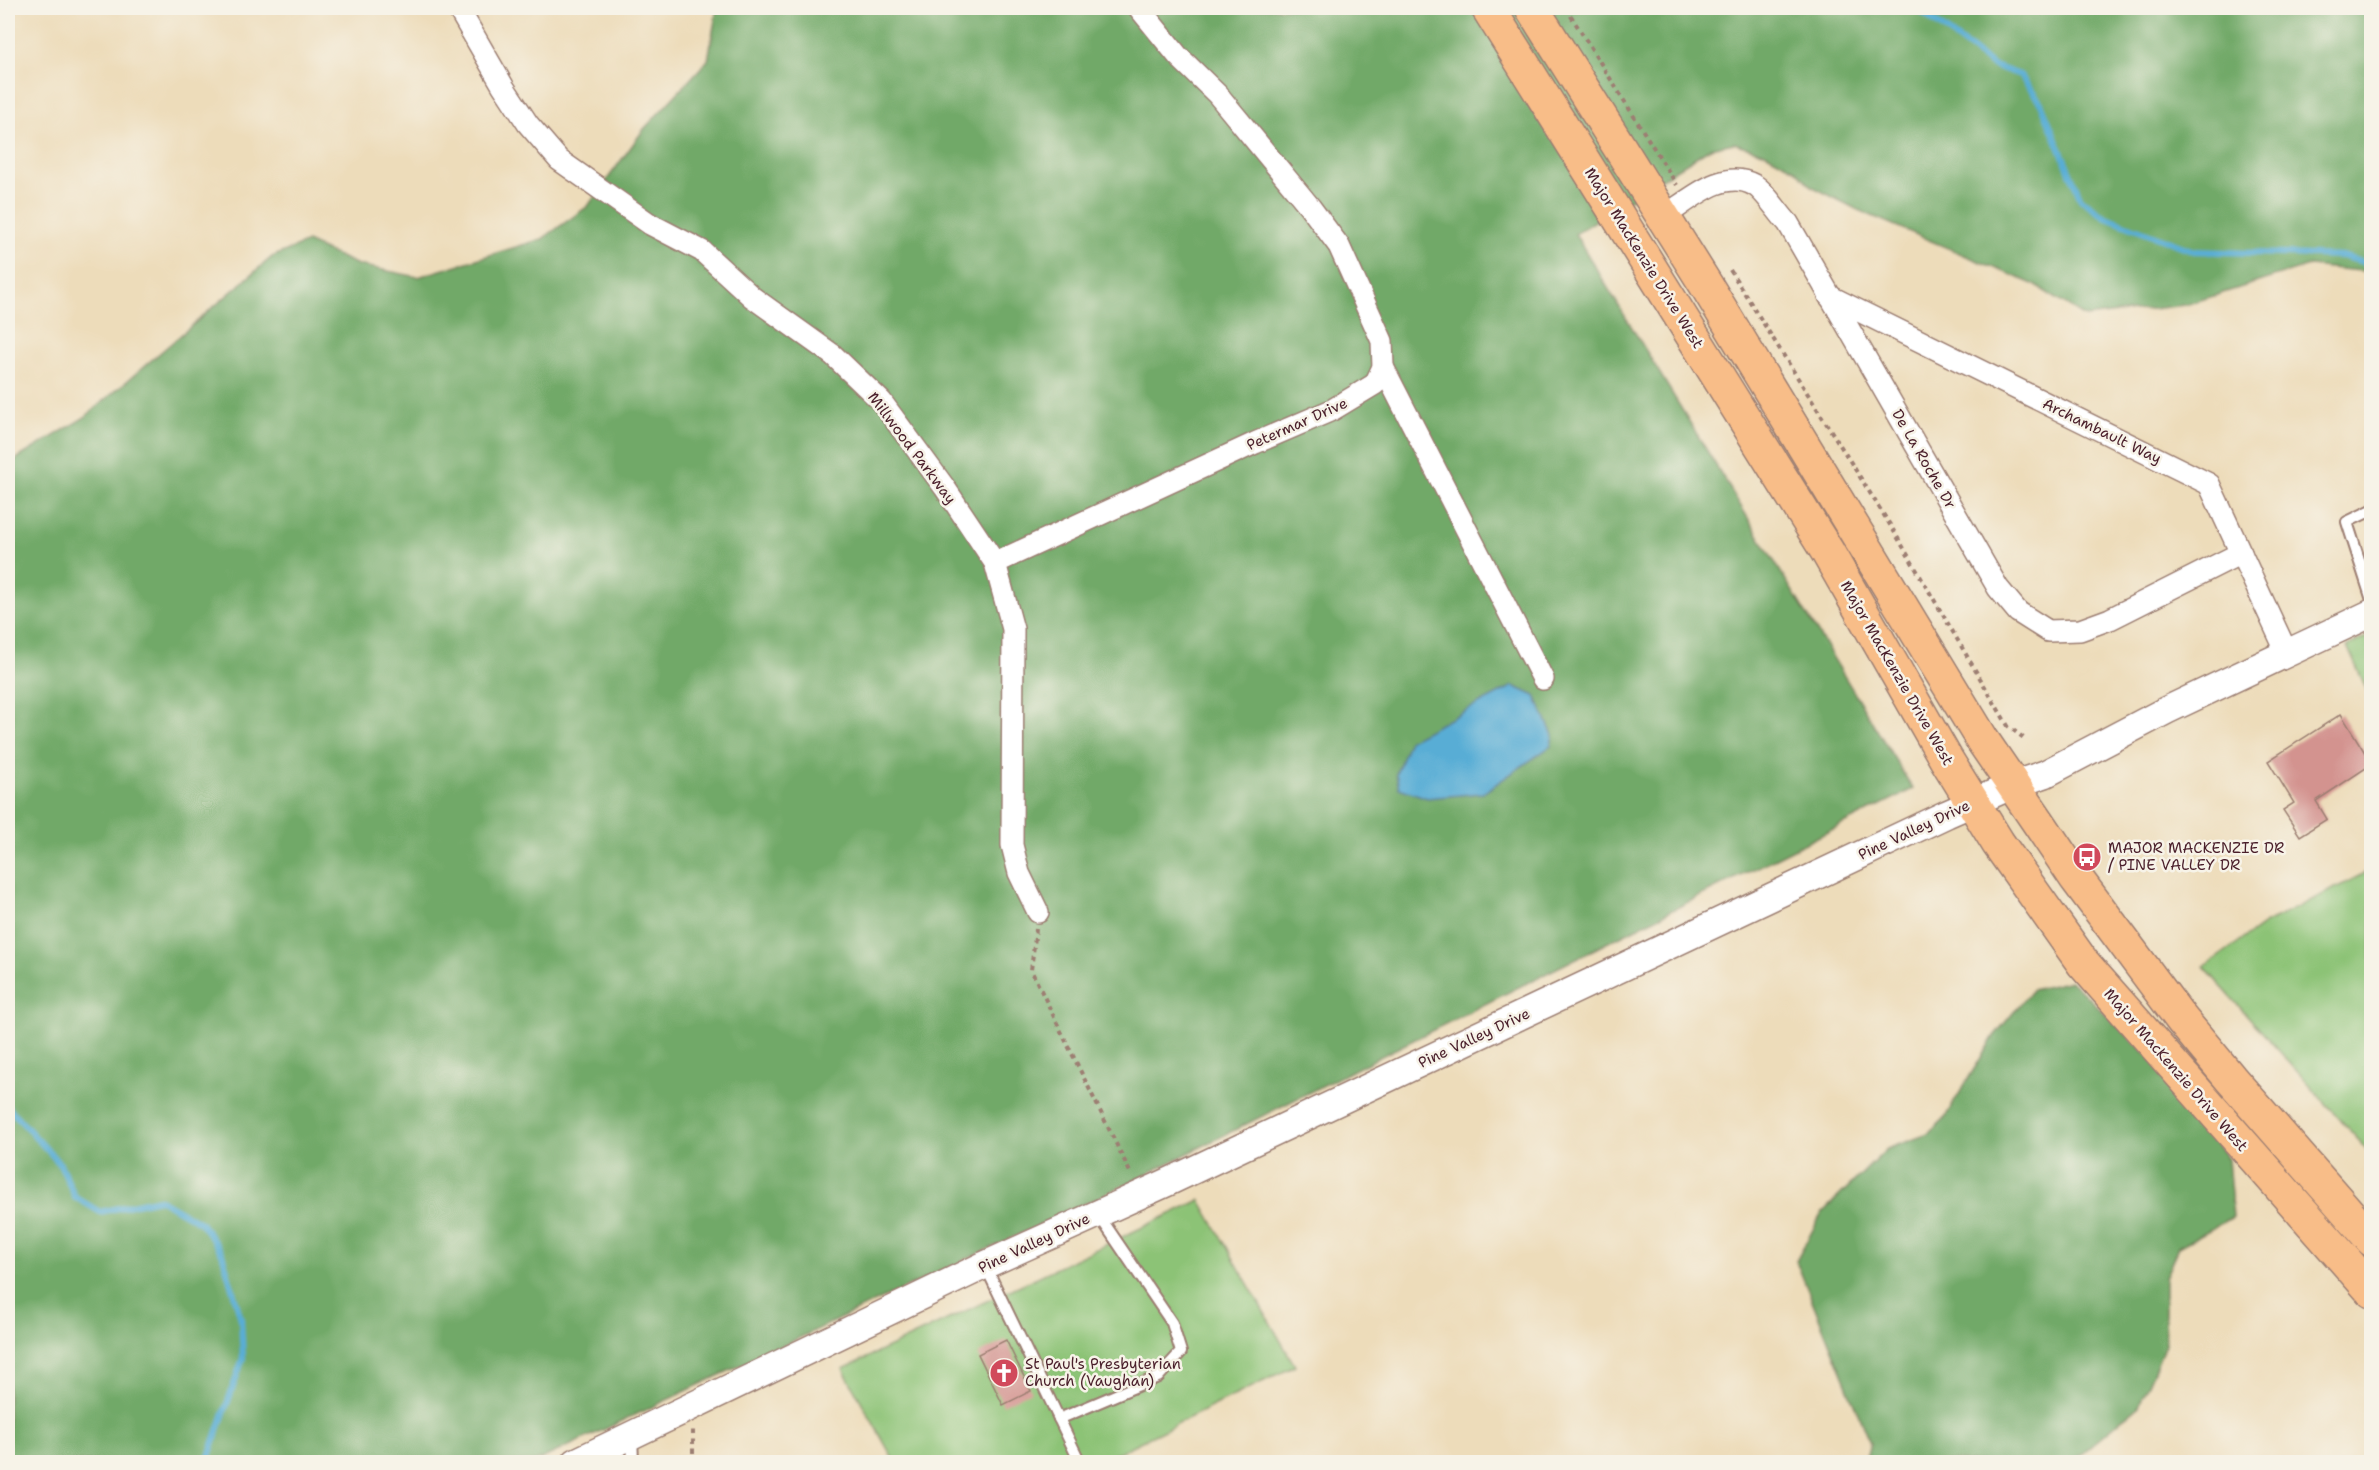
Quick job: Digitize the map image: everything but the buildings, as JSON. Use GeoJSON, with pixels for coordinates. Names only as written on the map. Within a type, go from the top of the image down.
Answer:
{"type":"FeatureCollection","features":[{"type":"Feature","properties":{"kind":"main road","name":"Major MacKenzie Drive West"},"geometry":{"type":"LineString","coordinates":[[1488,8],[1827,551],[1998,843],[2082,963],[2372,1291]]}},
{"type":"Feature","properties":{"kind":"main road"},"geometry":{"type":"LineString","coordinates":[[1532,8],[1675,210],[1983,741],[2076,878],[2182,1020],[2230,1079],[2372,1240]]}},
{"type":"Feature","properties":{"kind":"street","name":"Millwood Parkway"},"geometry":{"type":"LineString","coordinates":[[458,8],[483,53],[528,124],[559,160],[650,224],[702,251],[752,297],[833,355],[881,402],[945,488],[995,563],[1013,629],[1012,845],[1019,873],[1038,912]]}},
{"type":"Feature","properties":{"kind":"street"},"geometry":{"type":"LineString","coordinates":[[1139,8],[1178,56],[1218,95],[1339,246],[1382,341],[1383,367],[1543,679]]}},
{"type":"Feature","properties":{"kind":"street","name":"De La Roche Dr"},"geometry":{"type":"LineString","coordinates":[[1675,210],[1717,183],[1735,179],[1755,185],[1788,223],[1998,588],[2018,612],[2048,631],[2080,630],[2110,619],[2241,553]]}},
{"type":"Feature","properties":{"kind":"street","name":"Archambault Way"},"geometry":{"type":"LineString","coordinates":[[1829,296],[2209,484],[2287,653]]}},
{"type":"Feature","properties":{"kind":"street","name":"Petermar Drive"},"geometry":{"type":"LineString","coordinates":[[995,563],[1332,410],[1376,384],[1383,367]]}},
{"type":"Feature","properties":{"kind":"street","name":"Pine Valley Drive"},"geometry":{"type":"LineString","coordinates":[[576,1462],[985,1265],[1141,1194],[1973,802],[2013,784],[2045,774],[2167,710],[2372,613]]}},
{"type":"Feature","properties":{"kind":"lane"},"geometry":{"type":"LineString","coordinates":[[2372,510],[2347,522],[2372,600]]}},
{"type":"Feature","properties":{"kind":"lane"},"geometry":{"type":"LineString","coordinates":[[1059,1419],[1158,1377],[1181,1352],[1172,1323],[1097,1213]]}},
{"type":"Feature","properties":{"kind":"lane"},"geometry":{"type":"LineString","coordinates":[[985,1265],[1077,1456]]}},
{"type":"Feature","properties":{"kind":"lane"},"geometry":{"type":"LineString","coordinates":[[632,1436],[633,1462]]}},
{"type":"Feature","properties":{"kind":"path"},"geometry":{"type":"LineString","coordinates":[[1566,8],[1675,210]]}},
{"type":"Feature","properties":{"kind":"path"},"geometry":{"type":"LineString","coordinates":[[1728,268],[1892,528],[2008,726],[2025,739]]}},
{"type":"Feature","properties":{"kind":"path"},"geometry":{"type":"LineString","coordinates":[[1038,912],[1031,970],[1141,1194]]}},
{"type":"Feature","properties":{"kind":"path"},"geometry":{"type":"LineString","coordinates":[[693,1407],[693,1462]]}},
{"type":"Feature","properties":{"kind":"green space"},"geometry":{"type":"Polygon","coordinates":[[[717,8],[2371,8],[2371,272],[2309,266],[2185,305],[2085,317],[2035,285],[1858,210],[1811,186],[1795,169],[1763,152],[1734,143],[1710,148],[1575,234],[1913,789],[1135,1180],[535,1462],[8,1462],[8,464],[85,417],[272,257],[307,242],[358,265],[418,277],[542,239],[588,206],[644,129],[708,60],[717,8]]]}},
{"type":"Feature","properties":{"kind":"green space"},"geometry":{"type":"Polygon","coordinates":[[[2371,635],[2371,699],[2347,646],[2371,635]]]}},
{"type":"Feature","properties":{"kind":"green space"},"geometry":{"type":"Polygon","coordinates":[[[2371,870],[2371,1154],[2204,967],[2264,924],[2371,870]]]}},
{"type":"Feature","properties":{"kind":"green space"},"geometry":{"type":"Polygon","coordinates":[[[2071,981],[2160,1067],[2228,1159],[2233,1217],[2178,1247],[2165,1278],[2165,1345],[2139,1405],[2072,1462],[1865,1462],[1870,1443],[1796,1261],[1822,1213],[1887,1149],[1928,1134],[1944,1119],[1994,1036],[2032,990],[2071,981]]]}},
{"type":"Feature","properties":{"kind":"green space"},"geometry":{"type":"Polygon","coordinates":[[[1200,1200],[1295,1366],[1099,1462],[895,1462],[843,1369],[1200,1200]]]}},
{"type":"Feature","properties":{"kind":"water"},"geometry":{"type":"Polygon","coordinates":[[[1513,686],[1535,696],[1553,735],[1551,746],[1483,793],[1427,798],[1399,788],[1396,774],[1409,740],[1513,686]]]}},
{"type":"Feature","properties":{"kind":"waterway"},"geometry":{"type":"LineString","coordinates":[[1916,8],[1992,65],[2020,75],[2041,103],[2081,199],[2106,217],[2194,251],[2342,256],[2372,265]]}},
{"type":"Feature","properties":{"kind":"waterway"},"geometry":{"type":"LineString","coordinates":[[8,1107],[60,1164],[75,1197],[100,1212],[159,1199],[201,1223],[222,1253],[241,1319],[243,1358],[207,1462]]}},
{"type":"Feature","properties":{"kind":"place","name":"MAJOR MACKENZIE DR / PINE VALLEY DR"},"geometry":{"type":"Point","coordinates":[2087,857]}},
{"type":"Feature","properties":{"kind":"place","name":"St Paul's Presbyterian Church (Vaughan)"},"geometry":{"type":"Point","coordinates":[1004,1373]}}]}
